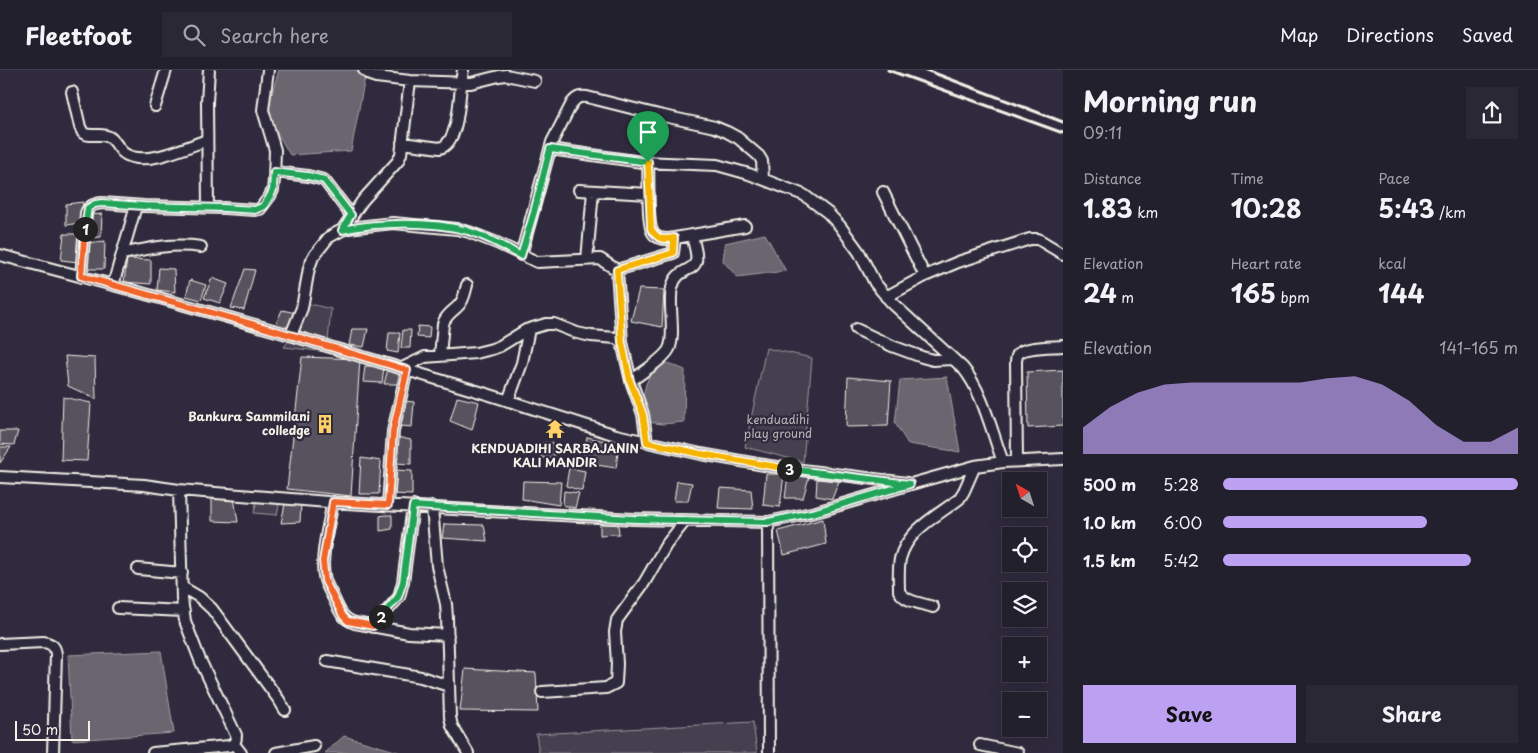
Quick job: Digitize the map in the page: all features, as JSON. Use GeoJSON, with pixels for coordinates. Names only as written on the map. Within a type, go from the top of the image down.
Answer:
{"type":"FeatureCollection","features":[{"type":"Feature","properties":{"kind":"street"},"geometry":{"type":"LineString","coordinates":[[155,106],[166,70]]}},
{"type":"Feature","properties":{"kind":"street"},"geometry":{"type":"LineString","coordinates":[[208,207],[207,102],[209,70]]}},
{"type":"Feature","properties":{"kind":"street"},"geometry":{"type":"LineString","coordinates":[[81,276],[86,213],[88,208],[95,204],[260,209],[273,190],[275,150],[263,110],[268,70]]}},
{"type":"Feature","properties":{"kind":"street"},"geometry":{"type":"LineString","coordinates":[[364,70],[376,77],[410,81],[472,83],[506,75],[536,81]]}},
{"type":"Feature","properties":{"kind":"street"},"geometry":{"type":"LineString","coordinates":[[402,143],[440,148],[445,146],[452,136],[456,124],[463,70]]}},
{"type":"Feature","properties":{"kind":"street"},"geometry":{"type":"LineString","coordinates":[[342,230],[351,215],[393,168],[401,154],[410,81]]}},
{"type":"Feature","properties":{"kind":"street"},"geometry":{"type":"LineString","coordinates":[[72,92],[82,133],[91,136],[107,135],[125,154],[133,157],[152,158],[207,140]]}},
{"type":"Feature","properties":{"kind":"street"},"geometry":{"type":"LineString","coordinates":[[521,256],[550,149],[576,98],[583,96],[715,127],[728,132],[759,156],[762,161],[763,179]]}},
{"type":"Feature","properties":{"kind":"street"},"geometry":{"type":"LineString","coordinates":[[550,149],[648,162],[717,165],[763,179],[804,195],[828,213],[840,226],[859,252],[875,283],[886,297],[963,368],[970,377],[977,389],[1003,462]]}},
{"type":"Feature","properties":{"kind":"street"},"geometry":{"type":"LineString","coordinates":[[648,162],[651,229],[655,236],[661,239],[674,238],[746,226]]}},
{"type":"Feature","properties":{"kind":"street"},"geometry":{"type":"LineString","coordinates":[[274,172],[324,180],[351,215]]}},
{"type":"Feature","properties":{"kind":"street"},"geometry":{"type":"LineString","coordinates":[[580,190],[649,194]]}},
{"type":"Feature","properties":{"kind":"street"},"geometry":{"type":"LineString","coordinates":[[587,260],[592,191]]}},
{"type":"Feature","properties":{"kind":"street"},"geometry":{"type":"LineString","coordinates":[[883,192],[925,276]]}},
{"type":"Feature","properties":{"kind":"street"},"geometry":{"type":"LineString","coordinates":[[113,285],[136,206]]}},
{"type":"Feature","properties":{"kind":"street"},"geometry":{"type":"LineString","coordinates":[[291,335],[304,301],[310,262],[329,238],[342,230],[393,223],[457,229],[497,242],[521,256],[537,262],[600,259],[617,270],[673,253],[674,238]]}},
{"type":"Feature","properties":{"kind":"street"},"geometry":{"type":"LineString","coordinates":[[630,381],[665,355],[670,346],[671,290],[676,277],[696,263],[692,235]]}},
{"type":"Feature","properties":{"kind":"street"},"geometry":{"type":"LineString","coordinates":[[886,297],[925,276],[958,262],[1030,239],[1038,240],[1063,254]]}},
{"type":"Feature","properties":{"kind":"street"},"geometry":{"type":"LineString","coordinates":[[122,254],[170,245],[201,246]]}},
{"type":"Feature","properties":{"kind":"street"},"geometry":{"type":"LineString","coordinates":[[0,255],[291,335],[616,435],[701,454],[770,466],[910,484]]}},
{"type":"Feature","properties":{"kind":"street"},"geometry":{"type":"LineString","coordinates":[[617,270],[622,342],[630,381],[643,414],[647,442]]}},
{"type":"Feature","properties":{"kind":"street"},"geometry":{"type":"LineString","coordinates":[[440,355],[444,319],[460,304],[467,285]]}},
{"type":"Feature","properties":{"kind":"street"},"geometry":{"type":"LineString","coordinates":[[388,505],[393,431],[404,369],[418,359],[440,355],[476,353],[492,349],[529,328],[546,324],[554,324],[584,334],[616,338],[622,342]]}},
{"type":"Feature","properties":{"kind":"street"},"geometry":{"type":"LineString","coordinates":[[508,401],[522,363],[529,328]]}},
{"type":"Feature","properties":{"kind":"street"},"geometry":{"type":"LineString","coordinates":[[856,329],[892,346],[922,357],[933,360],[952,359]]}},
{"type":"Feature","properties":{"kind":"street"},"geometry":{"type":"LineString","coordinates":[[1017,461],[1016,362],[1018,355],[1022,351],[1032,348],[1063,346]]}},
{"type":"Feature","properties":{"kind":"street"},"geometry":{"type":"LineString","coordinates":[[0,477],[144,485],[179,490],[333,502],[634,519],[768,522],[816,512],[975,466],[1003,462],[1063,459]]}},
{"type":"Feature","properties":{"kind":"street"},"geometry":{"type":"LineString","coordinates":[[933,607],[901,595],[899,591],[900,560],[904,549],[915,533],[959,499],[975,466]]}},
{"type":"Feature","properties":{"kind":"street"},"geometry":{"type":"LineString","coordinates":[[153,753],[206,750],[229,746],[236,741],[236,735],[200,660],[185,621],[179,490]]}},
{"type":"Feature","properties":{"kind":"street"},"geometry":{"type":"LineString","coordinates":[[333,502],[323,561],[325,581],[343,616],[348,621],[409,633],[448,635]]}},
{"type":"Feature","properties":{"kind":"street"},"geometry":{"type":"LineString","coordinates":[[373,626],[398,597],[403,582],[413,506]]}},
{"type":"Feature","properties":{"kind":"street"},"geometry":{"type":"LineString","coordinates":[[432,507],[437,566],[446,604],[450,717],[452,726],[468,753]]}},
{"type":"Feature","properties":{"kind":"street"},"geometry":{"type":"LineString","coordinates":[[542,692],[606,688],[616,683],[615,632],[617,620],[644,583],[666,545],[686,520]]}},
{"type":"Feature","properties":{"kind":"street"},"geometry":{"type":"LineString","coordinates":[[768,522],[769,753]]}},
{"type":"Feature","properties":{"kind":"street"},"geometry":{"type":"LineString","coordinates":[[138,569],[182,573]]}},
{"type":"Feature","properties":{"kind":"street"},"geometry":{"type":"LineString","coordinates":[[182,588],[199,597],[212,608],[280,700],[285,710]]}},
{"type":"Feature","properties":{"kind":"street"},"geometry":{"type":"LineString","coordinates":[[118,608],[184,611]]}},
{"type":"Feature","properties":{"kind":"street"},"geometry":{"type":"LineString","coordinates":[[0,644],[44,642],[50,643],[55,648],[53,753]]}},
{"type":"Feature","properties":{"kind":"street"},"geometry":{"type":"LineString","coordinates":[[327,661],[421,677],[449,686]]}},
{"type":"Feature","properties":{"kind":"street"},"geometry":{"type":"LineString","coordinates":[[234,744],[241,753]]}},
{"type":"Feature","properties":{"kind":"street"},"geometry":{"type":"LineString","coordinates":[[980,745],[1018,753]]}},
{"type":"Feature","properties":{"kind":"street"},"geometry":{"type":"LineString","coordinates":[[278,753],[314,746]]}},
{"type":"Feature","properties":{"kind":"green space"},"geometry":{"type":"Polygon","coordinates":[[[306,303],[331,309],[327,352],[284,347],[295,333],[306,303]]]}},
{"type":"Feature","properties":{"kind":"green space","name":"kenduadihi play ground"},"geometry":{"type":"Polygon","coordinates":[[[766,348],[812,358],[803,462],[745,447],[766,348]]]}},
{"type":"Feature","properties":{"kind":"green space"},"geometry":{"type":"Polygon","coordinates":[[[257,499],[280,500],[277,515],[254,513],[257,499]]]}},
{"type":"Feature","properties":{"kind":"green space"},"geometry":{"type":"Polygon","coordinates":[[[753,722],[757,753],[539,753],[536,734],[753,722]]]}},
{"type":"Feature","properties":{"kind":"shaded area"},"geometry":{"type":"Polygon","coordinates":[[[279,70],[355,70],[365,77],[351,151],[290,155],[266,113],[279,70]]]}},
{"type":"Feature","properties":{"kind":"shaded area"},"geometry":{"type":"Polygon","coordinates":[[[765,234],[786,271],[737,277],[723,261],[725,243],[765,234]]]}},
{"type":"Feature","properties":{"kind":"shaded area"},"geometry":{"type":"Polygon","coordinates":[[[663,361],[685,370],[684,422],[662,424],[648,422],[642,400],[652,370],[663,361]]]}},
{"type":"Feature","properties":{"kind":"shaded area"},"geometry":{"type":"Polygon","coordinates":[[[947,377],[960,452],[908,444],[895,423],[900,380],[947,377]]]}},
{"type":"Feature","properties":{"kind":"shaded area"},"geometry":{"type":"Polygon","coordinates":[[[161,651],[174,733],[72,740],[68,655],[161,651]]]}},
{"type":"Feature","properties":{"kind":"shaded area"},"geometry":{"type":"Polygon","coordinates":[[[344,736],[402,753],[325,753],[344,736]]]}},
{"type":"Feature","properties":{"kind":"building"},"geometry":{"type":"Polygon","coordinates":[[[83,202],[80,223],[66,225],[66,204],[83,202]]]}},
{"type":"Feature","properties":{"kind":"building"},"geometry":{"type":"Polygon","coordinates":[[[102,214],[101,237],[88,238],[90,215],[102,214]]]}},
{"type":"Feature","properties":{"kind":"building"},"geometry":{"type":"Polygon","coordinates":[[[64,234],[81,234],[78,262],[61,260],[64,234]]]}},
{"type":"Feature","properties":{"kind":"building"},"geometry":{"type":"Polygon","coordinates":[[[105,241],[104,269],[87,269],[88,243],[105,241]]]}},
{"type":"Feature","properties":{"kind":"building"},"geometry":{"type":"Polygon","coordinates":[[[127,259],[151,260],[151,284],[124,282],[127,259]]]}},
{"type":"Feature","properties":{"kind":"building"},"geometry":{"type":"Polygon","coordinates":[[[159,268],[174,269],[175,292],[157,290],[159,268]]]}},
{"type":"Feature","properties":{"kind":"building"},"geometry":{"type":"Polygon","coordinates":[[[245,269],[255,270],[244,310],[231,308],[245,269]]]}},
{"type":"Feature","properties":{"kind":"building"},"geometry":{"type":"Polygon","coordinates":[[[212,278],[228,284],[220,303],[204,298],[212,278]]]}},
{"type":"Feature","properties":{"kind":"building"},"geometry":{"type":"Polygon","coordinates":[[[190,280],[206,285],[201,300],[186,296],[190,280]]]}},
{"type":"Feature","properties":{"kind":"building"},"geometry":{"type":"Polygon","coordinates":[[[639,289],[664,290],[662,327],[631,321],[639,289]]]}},
{"type":"Feature","properties":{"kind":"building"},"geometry":{"type":"Polygon","coordinates":[[[282,310],[296,313],[290,329],[275,326],[282,310]]]}},
{"type":"Feature","properties":{"kind":"building"},"geometry":{"type":"Polygon","coordinates":[[[418,326],[430,327],[429,338],[417,337],[418,326]]]}},
{"type":"Feature","properties":{"kind":"building"},"geometry":{"type":"Polygon","coordinates":[[[352,329],[368,329],[364,347],[349,345],[352,329]]]}},
{"type":"Feature","properties":{"kind":"building"},"geometry":{"type":"Polygon","coordinates":[[[403,330],[411,330],[410,348],[401,348],[403,330]]]}},
{"type":"Feature","properties":{"kind":"building"},"geometry":{"type":"Polygon","coordinates":[[[389,333],[400,333],[398,353],[387,351],[389,333]]]}},
{"type":"Feature","properties":{"kind":"building"},"geometry":{"type":"Polygon","coordinates":[[[65,356],[95,358],[96,399],[68,386],[65,356]]]}},
{"type":"Feature","properties":{"kind":"building","name":"Bankura Sammilani colledge"},"geometry":{"type":"Polygon","coordinates":[[[302,357],[360,359],[351,496],[287,489],[302,357]]]}},
{"type":"Feature","properties":{"kind":"building"},"geometry":{"type":"Polygon","coordinates":[[[365,366],[384,366],[382,383],[363,382],[365,366]]]}},
{"type":"Feature","properties":{"kind":"building"},"geometry":{"type":"Polygon","coordinates":[[[388,368],[401,371],[399,384],[384,384],[388,368]]]}},
{"type":"Feature","properties":{"kind":"building"},"geometry":{"type":"Polygon","coordinates":[[[1063,370],[1063,426],[1028,428],[1027,372],[1063,370]]]}},
{"type":"Feature","properties":{"kind":"building"},"geometry":{"type":"Polygon","coordinates":[[[848,377],[891,381],[888,426],[846,427],[848,377]]]}},
{"type":"Feature","properties":{"kind":"building"},"geometry":{"type":"Polygon","coordinates":[[[63,397],[91,403],[87,461],[61,460],[63,397]]]}},
{"type":"Feature","properties":{"kind":"building"},"geometry":{"type":"Polygon","coordinates":[[[457,397],[479,402],[472,430],[450,421],[457,397]]]}},
{"type":"Feature","properties":{"kind":"building"},"geometry":{"type":"Polygon","coordinates":[[[404,401],[414,402],[412,427],[400,426],[404,401]]]}},
{"type":"Feature","properties":{"kind":"building","name":"KENDUADIHI SARBAJANIN KALI MANDIR"},"geometry":{"type":"Polygon","coordinates":[[[550,422],[563,426],[557,434],[548,431],[550,422]]]}},
{"type":"Feature","properties":{"kind":"building"},"geometry":{"type":"Polygon","coordinates":[[[0,431],[18,431],[14,445],[0,444],[0,431]]]}},
{"type":"Feature","properties":{"kind":"building"},"geometry":{"type":"Polygon","coordinates":[[[397,437],[411,440],[411,464],[395,463],[397,437]]]}},
{"type":"Feature","properties":{"kind":"building"},"geometry":{"type":"Polygon","coordinates":[[[587,437],[619,444],[616,468],[583,463],[587,437]]]}},
{"type":"Feature","properties":{"kind":"building"},"geometry":{"type":"Polygon","coordinates":[[[542,443],[553,443],[554,458],[541,458],[542,443]]]}},
{"type":"Feature","properties":{"kind":"building"},"geometry":{"type":"Polygon","coordinates":[[[0,447],[11,447],[0,463],[0,447]]]}},
{"type":"Feature","properties":{"kind":"building"},"geometry":{"type":"Polygon","coordinates":[[[361,458],[381,461],[379,494],[359,494],[361,458]]]}},
{"type":"Feature","properties":{"kind":"building"},"geometry":{"type":"Polygon","coordinates":[[[569,468],[585,471],[582,491],[566,486],[569,468]]]}},
{"type":"Feature","properties":{"kind":"building"},"geometry":{"type":"Polygon","coordinates":[[[395,470],[412,471],[412,495],[392,494],[395,470]]]}},
{"type":"Feature","properties":{"kind":"building"},"geometry":{"type":"Polygon","coordinates":[[[766,474],[784,474],[780,507],[763,505],[766,474]]]}},
{"type":"Feature","properties":{"kind":"building"},"geometry":{"type":"Polygon","coordinates":[[[788,475],[809,477],[803,498],[785,498],[788,475]]]}},
{"type":"Feature","properties":{"kind":"building"},"geometry":{"type":"Polygon","coordinates":[[[817,479],[839,481],[832,499],[816,496],[817,479]]]}},
{"type":"Feature","properties":{"kind":"building"},"geometry":{"type":"Polygon","coordinates":[[[523,481],[561,482],[559,505],[522,499],[523,481]]]}},
{"type":"Feature","properties":{"kind":"building"},"geometry":{"type":"Polygon","coordinates":[[[677,481],[692,483],[688,501],[674,501],[677,481]]]}},
{"type":"Feature","properties":{"kind":"building"},"geometry":{"type":"Polygon","coordinates":[[[720,488],[751,490],[753,509],[718,508],[720,488]]]}},
{"type":"Feature","properties":{"kind":"building"},"geometry":{"type":"Polygon","coordinates":[[[564,491],[579,493],[575,508],[563,505],[564,491]]]}},
{"type":"Feature","properties":{"kind":"building"},"geometry":{"type":"Polygon","coordinates":[[[212,497],[234,498],[238,522],[212,521],[212,497]]]}},
{"type":"Feature","properties":{"kind":"building"},"geometry":{"type":"Polygon","coordinates":[[[285,504],[301,504],[300,522],[281,523],[285,504]]]}},
{"type":"Feature","properties":{"kind":"building"},"geometry":{"type":"Polygon","coordinates":[[[392,515],[392,529],[380,531],[380,516],[392,515]]]}},
{"type":"Feature","properties":{"kind":"building"},"geometry":{"type":"Polygon","coordinates":[[[823,519],[826,544],[784,555],[778,531],[823,519]]]}},
{"type":"Feature","properties":{"kind":"building"},"geometry":{"type":"Polygon","coordinates":[[[444,524],[484,525],[487,541],[442,538],[444,524]]]}},
{"type":"Feature","properties":{"kind":"building"},"geometry":{"type":"Polygon","coordinates":[[[600,524],[618,524],[619,534],[600,535],[600,524]]]}},
{"type":"Feature","properties":{"kind":"building"},"geometry":{"type":"Polygon","coordinates":[[[465,669],[536,673],[538,712],[460,711],[465,669]]]}},
{"type":"Feature","properties":{"kind":"railway"},"geometry":{"type":"LineString","coordinates":[[888,70],[1063,133]]}},
{"type":"Feature","properties":{"kind":"railway"},"geometry":{"type":"LineString","coordinates":[[926,70],[1063,122]]}},
{"type":"Feature","properties":{"kind":"place","name":"Bankura Sammilani colledge"},"geometry":{"type":"Point","coordinates":[325,424]}},
{"type":"Feature","properties":{"kind":"place","name":"KENDUADIHI SARBAJANIN KALI MANDIR"},"geometry":{"type":"Point","coordinates":[555,429]}},
{"type":"Feature","properties":{"kind":"route"},"geometry":{"type":"LineString","coordinates":[[550,149],[648,162],[651,229],[655,236],[661,239],[674,238],[673,253],[617,270],[622,342],[626,366],[643,414],[647,442],[770,466],[910,484],[816,512],[768,522],[634,519],[413,506],[403,582],[398,597],[373,626],[355,623],[348,621],[339,611],[332,592],[325,581],[323,561],[333,502],[388,505],[393,431],[407,370],[81,276],[86,213],[88,208],[95,204],[255,210],[264,206],[273,190],[274,172],[308,176],[324,180],[351,215],[342,230],[393,223],[441,226],[469,232],[497,242],[521,256],[550,149]]}}]}
